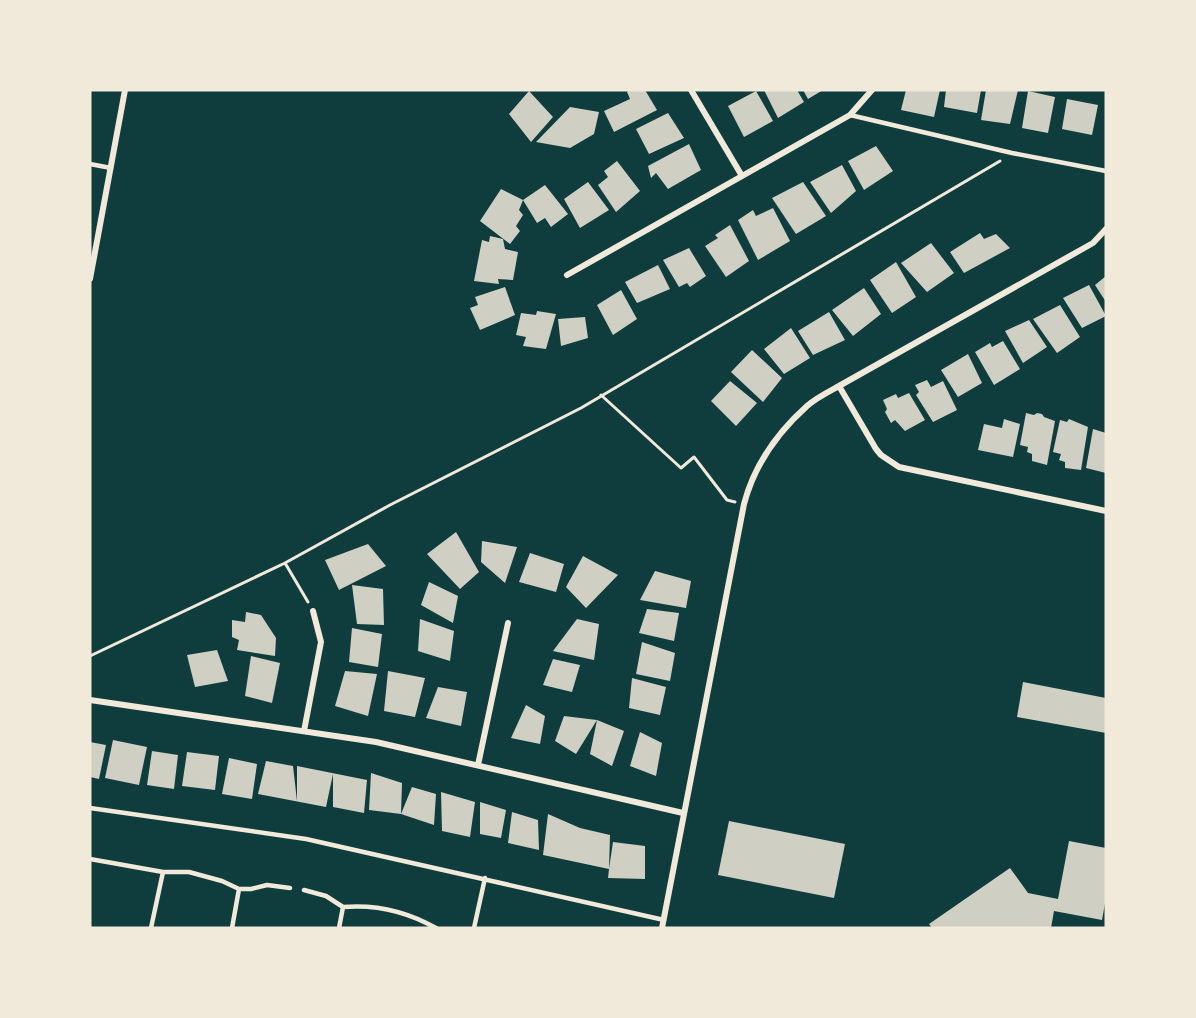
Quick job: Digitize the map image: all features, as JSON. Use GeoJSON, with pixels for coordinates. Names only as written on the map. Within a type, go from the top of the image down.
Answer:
{"type":"FeatureCollection","features":[{"type":"Feature","properties":{"kind":"street"},"geometry":{"type":"LineString","coordinates":[[90,279],[125,90]]}},
{"type":"Feature","properties":{"kind":"street"},"geometry":{"type":"LineString","coordinates":[[691,90],[742,176]]}},
{"type":"Feature","properties":{"kind":"street"},"geometry":{"type":"LineString","coordinates":[[567,275],[850,115],[872,90]]}},
{"type":"Feature","properties":{"kind":"street"},"geometry":{"type":"LineString","coordinates":[[662,928],[744,504],[757,469],[789,424],[809,405],[838,386],[1093,243],[1106,229]]}},
{"type":"Feature","properties":{"kind":"street"},"geometry":{"type":"LineString","coordinates":[[838,386],[876,449],[899,467],[1106,511]]}},
{"type":"Feature","properties":{"kind":"street"},"geometry":{"type":"LineString","coordinates":[[304,731],[321,642],[313,611]]}},
{"type":"Feature","properties":{"kind":"street"},"geometry":{"type":"LineString","coordinates":[[478,765],[508,622]]}},
{"type":"Feature","properties":{"kind":"street"},"geometry":{"type":"LineString","coordinates":[[90,700],[376,742],[683,813]]}},
{"type":"Feature","properties":{"kind":"lane"},"geometry":{"type":"LineString","coordinates":[[850,115],[1012,153],[1106,171]]}},
{"type":"Feature","properties":{"kind":"lane"},"geometry":{"type":"LineString","coordinates":[[90,164],[111,168]]}},
{"type":"Feature","properties":{"kind":"lane"},"geometry":{"type":"LineString","coordinates":[[90,808],[306,839],[664,920]]}},
{"type":"Feature","properties":{"kind":"lane"},"geometry":{"type":"LineString","coordinates":[[90,859],[163,872],[189,872],[222,881],[239,889],[267,885],[290,888]]}},
{"type":"Feature","properties":{"kind":"lane"},"geometry":{"type":"LineString","coordinates":[[151,928],[163,872]]}},
{"type":"Feature","properties":{"kind":"lane"},"geometry":{"type":"LineString","coordinates":[[474,928],[485,878]]}},
{"type":"Feature","properties":{"kind":"lane"},"geometry":{"type":"LineString","coordinates":[[232,928],[239,889]]}},
{"type":"Feature","properties":{"kind":"lane"},"geometry":{"type":"LineString","coordinates":[[304,890],[326,896],[343,907],[362,905],[416,916],[436,928]]}},
{"type":"Feature","properties":{"kind":"lane"},"geometry":{"type":"LineString","coordinates":[[339,928],[343,907]]}},
{"type":"Feature","properties":{"kind":"path"},"geometry":{"type":"LineString","coordinates":[[90,656],[285,563],[390,505],[581,408],[1012,153]]}},
{"type":"Feature","properties":{"kind":"path"},"geometry":{"type":"LineString","coordinates":[[602,395],[681,468],[694,457],[727,500],[744,504]]}},
{"type":"Feature","properties":{"kind":"path"},"geometry":{"type":"LineString","coordinates":[[285,563],[313,611]]}},
{"type":"Feature","properties":{"kind":"building"},"geometry":{"type":"Polygon","coordinates":[[[645,90],[657,110],[614,132],[604,111],[630,99],[627,92],[645,90]]]}},
{"type":"Feature","properties":{"kind":"building"},"geometry":{"type":"Polygon","coordinates":[[[764,90],[797,90],[804,102],[778,118],[764,90]]]}},
{"type":"Feature","properties":{"kind":"building"},"geometry":{"type":"Polygon","coordinates":[[[803,90],[823,90],[808,99],[803,90]]]}},
{"type":"Feature","properties":{"kind":"building"},"geometry":{"type":"Polygon","coordinates":[[[906,90],[940,90],[934,117],[901,110],[906,90]]]}},
{"type":"Feature","properties":{"kind":"building"},"geometry":{"type":"Polygon","coordinates":[[[946,90],[981,90],[977,113],[944,107],[946,90]]]}},
{"type":"Feature","properties":{"kind":"building"},"geometry":{"type":"Polygon","coordinates":[[[986,90],[1018,90],[1010,124],[981,120],[986,90]]]}},
{"type":"Feature","properties":{"kind":"building"},"geometry":{"type":"Polygon","coordinates":[[[529,91],[553,117],[531,142],[509,114],[529,91]]]}},
{"type":"Feature","properties":{"kind":"building"},"geometry":{"type":"Polygon","coordinates":[[[756,91],[773,121],[744,137],[728,106],[756,91]]]}},
{"type":"Feature","properties":{"kind":"building"},"geometry":{"type":"Polygon","coordinates":[[[1028,91],[1055,97],[1048,133],[1022,128],[1028,91]]]}},
{"type":"Feature","properties":{"kind":"building"},"geometry":{"type":"Polygon","coordinates":[[[1067,99],[1098,105],[1092,135],[1062,129],[1067,99]]]}},
{"type":"Feature","properties":{"kind":"building"},"geometry":{"type":"Polygon","coordinates":[[[570,107],[599,112],[594,134],[570,148],[536,142],[570,107]]]}},
{"type":"Feature","properties":{"kind":"building"},"geometry":{"type":"Polygon","coordinates":[[[668,113],[684,138],[649,154],[636,129],[668,113]]]}},
{"type":"Feature","properties":{"kind":"building"},"geometry":{"type":"Polygon","coordinates":[[[689,144],[701,170],[668,189],[656,173],[651,178],[648,166],[689,144]]]}},
{"type":"Feature","properties":{"kind":"building"},"geometry":{"type":"Polygon","coordinates":[[[876,146],[893,171],[864,190],[848,161],[876,146]]]}},
{"type":"Feature","properties":{"kind":"building"},"geometry":{"type":"Polygon","coordinates":[[[617,161],[640,191],[616,212],[598,185],[608,177],[604,171],[617,161]]]}},
{"type":"Feature","properties":{"kind":"building"},"geometry":{"type":"Polygon","coordinates":[[[842,165],[856,191],[831,213],[810,182],[842,165]]]}},
{"type":"Feature","properties":{"kind":"building"},"geometry":{"type":"Polygon","coordinates":[[[588,182],[609,210],[580,228],[564,199],[588,182]]]}},
{"type":"Feature","properties":{"kind":"building"},"geometry":{"type":"Polygon","coordinates":[[[803,182],[826,216],[796,234],[772,198],[803,182]]]}},
{"type":"Feature","properties":{"kind":"building"},"geometry":{"type":"Polygon","coordinates":[[[545,185],[568,214],[551,227],[545,218],[537,223],[523,200],[545,185]]]}},
{"type":"Feature","properties":{"kind":"building"},"geometry":{"type":"Polygon","coordinates":[[[501,189],[523,200],[519,210],[523,215],[516,226],[520,231],[510,244],[480,221],[501,189]]]}},
{"type":"Feature","properties":{"kind":"building"},"geometry":{"type":"Polygon","coordinates":[[[773,208],[790,241],[758,260],[738,220],[753,210],[756,216],[773,208]]]}},
{"type":"Feature","properties":{"kind":"building"},"geometry":{"type":"Polygon","coordinates":[[[730,225],[749,261],[726,277],[705,246],[718,238],[715,235],[730,225]]]}},
{"type":"Feature","properties":{"kind":"building"},"geometry":{"type":"Polygon","coordinates":[[[980,233],[984,239],[996,234],[1010,248],[964,273],[950,252],[980,233]]]}},
{"type":"Feature","properties":{"kind":"building"},"geometry":{"type":"Polygon","coordinates":[[[490,236],[503,239],[505,249],[518,252],[513,280],[498,279],[499,284],[474,281],[482,240],[489,242],[490,236]]]}},
{"type":"Feature","properties":{"kind":"building"},"geometry":{"type":"Polygon","coordinates":[[[931,243],[954,273],[927,292],[901,263],[931,243]]]}},
{"type":"Feature","properties":{"kind":"building"},"geometry":{"type":"Polygon","coordinates":[[[689,248],[706,276],[690,287],[687,283],[679,287],[663,260],[689,248]]]}},
{"type":"Feature","properties":{"kind":"building"},"geometry":{"type":"Polygon","coordinates":[[[896,262],[916,297],[892,313],[870,280],[896,262]]]}},
{"type":"Feature","properties":{"kind":"building"},"geometry":{"type":"Polygon","coordinates":[[[658,265],[670,289],[637,303],[625,282],[658,265]]]}},
{"type":"Feature","properties":{"kind":"building"},"geometry":{"type":"Polygon","coordinates":[[[1106,276],[1106,302],[1095,285],[1106,276]]]}},
{"type":"Feature","properties":{"kind":"building"},"geometry":{"type":"Polygon","coordinates":[[[1089,285],[1106,316],[1082,328],[1063,298],[1089,285]]]}},
{"type":"Feature","properties":{"kind":"building"},"geometry":{"type":"Polygon","coordinates":[[[505,287],[515,315],[480,330],[470,308],[478,305],[475,297],[505,287]]]}},
{"type":"Feature","properties":{"kind":"building"},"geometry":{"type":"Polygon","coordinates":[[[864,288],[881,314],[853,336],[832,310],[864,288]]]}},
{"type":"Feature","properties":{"kind":"building"},"geometry":{"type":"Polygon","coordinates":[[[621,290],[637,319],[613,335],[597,305],[621,290]]]}},
{"type":"Feature","properties":{"kind":"building"},"geometry":{"type":"Polygon","coordinates":[[[1060,305],[1080,337],[1057,353],[1033,319],[1060,305]]]}},
{"type":"Feature","properties":{"kind":"building"},"geometry":{"type":"Polygon","coordinates":[[[537,311],[556,314],[546,349],[523,346],[526,337],[516,335],[521,313],[536,315],[537,311]]]}},
{"type":"Feature","properties":{"kind":"building"},"geometry":{"type":"Polygon","coordinates":[[[829,312],[845,340],[813,355],[798,331],[829,312]]]}},
{"type":"Feature","properties":{"kind":"building"},"geometry":{"type":"Polygon","coordinates":[[[585,317],[588,338],[561,346],[558,319],[585,317]]]}},
{"type":"Feature","properties":{"kind":"building"},"geometry":{"type":"Polygon","coordinates":[[[1029,320],[1047,347],[1023,363],[1005,331],[1029,320]]]}},
{"type":"Feature","properties":{"kind":"building"},"geometry":{"type":"Polygon","coordinates":[[[791,328],[810,358],[784,374],[764,349],[791,328]]]}},
{"type":"Feature","properties":{"kind":"building"},"geometry":{"type":"Polygon","coordinates":[[[1003,341],[1020,369],[994,385],[975,352],[990,343],[992,347],[1003,341]]]}},
{"type":"Feature","properties":{"kind":"building"},"geometry":{"type":"Polygon","coordinates":[[[752,350],[782,378],[763,402],[731,372],[752,350]]]}},
{"type":"Feature","properties":{"kind":"building"},"geometry":{"type":"Polygon","coordinates":[[[968,354],[982,383],[958,397],[941,370],[968,354]]]}},
{"type":"Feature","properties":{"kind":"building"},"geometry":{"type":"Polygon","coordinates":[[[927,380],[931,387],[943,381],[957,410],[933,422],[916,395],[919,392],[915,385],[927,380]]]}},
{"type":"Feature","properties":{"kind":"building"},"geometry":{"type":"Polygon","coordinates":[[[730,381],[757,403],[736,426],[711,401],[730,381]]]}},
{"type":"Feature","properties":{"kind":"building"},"geometry":{"type":"Polygon","coordinates":[[[909,393],[925,420],[905,431],[895,420],[891,423],[885,412],[887,409],[883,400],[896,394],[898,398],[909,393]]]}},
{"type":"Feature","properties":{"kind":"building"},"geometry":{"type":"Polygon","coordinates":[[[1026,413],[1042,414],[1055,421],[1047,465],[1032,461],[1032,454],[1027,452],[1028,447],[1020,445],[1026,413]]]}},
{"type":"Feature","properties":{"kind":"building"},"geometry":{"type":"Polygon","coordinates":[[[1004,419],[1020,424],[1013,457],[978,450],[984,424],[1002,428],[1004,419]]]}},
{"type":"Feature","properties":{"kind":"building"},"geometry":{"type":"Polygon","coordinates":[[[1069,419],[1088,427],[1081,470],[1065,468],[1065,462],[1059,460],[1061,454],[1053,452],[1060,420],[1067,422],[1069,419]]]}},
{"type":"Feature","properties":{"kind":"building"},"geometry":{"type":"Polygon","coordinates":[[[1093,429],[1106,433],[1106,473],[1086,468],[1093,429]]]}},
{"type":"Feature","properties":{"kind":"building"},"geometry":{"type":"Polygon","coordinates":[[[456,532],[479,572],[460,589],[427,554],[456,532]]]}},
{"type":"Feature","properties":{"kind":"building"},"geometry":{"type":"Polygon","coordinates":[[[482,541],[517,547],[505,583],[481,562],[482,541]]]}},
{"type":"Feature","properties":{"kind":"building"},"geometry":{"type":"Polygon","coordinates":[[[368,544],[386,566],[339,590],[325,560],[368,544]]]}},
{"type":"Feature","properties":{"kind":"building"},"geometry":{"type":"Polygon","coordinates":[[[530,553],[564,564],[556,592],[519,582],[530,553]]]}},
{"type":"Feature","properties":{"kind":"building"},"geometry":{"type":"Polygon","coordinates":[[[583,556],[618,575],[586,608],[566,587],[583,556]]]}},
{"type":"Feature","properties":{"kind":"building"},"geometry":{"type":"Polygon","coordinates":[[[655,571],[691,581],[686,608],[640,600],[655,571]]]}},
{"type":"Feature","properties":{"kind":"building"},"geometry":{"type":"Polygon","coordinates":[[[429,582],[458,596],[453,623],[421,605],[429,582]]]}},
{"type":"Feature","properties":{"kind":"building"},"geometry":{"type":"Polygon","coordinates":[[[352,585],[383,589],[384,625],[357,624],[352,585]]]}},
{"type":"Feature","properties":{"kind":"building"},"geometry":{"type":"Polygon","coordinates":[[[647,609],[679,613],[674,641],[639,633],[647,609]]]}},
{"type":"Feature","properties":{"kind":"building"},"geometry":{"type":"Polygon","coordinates":[[[246,612],[261,615],[276,638],[275,656],[237,650],[239,640],[232,637],[232,620],[245,622],[246,612]]]}},
{"type":"Feature","properties":{"kind":"building"},"geometry":{"type":"Polygon","coordinates":[[[420,619],[454,631],[450,661],[418,651],[420,619]]]}},
{"type":"Feature","properties":{"kind":"building"},"geometry":{"type":"Polygon","coordinates":[[[577,619],[599,624],[594,660],[553,651],[577,619]]]}},
{"type":"Feature","properties":{"kind":"building"},"geometry":{"type":"Polygon","coordinates":[[[352,628],[382,634],[378,667],[349,662],[352,628]]]}},
{"type":"Feature","properties":{"kind":"building"},"geometry":{"type":"Polygon","coordinates":[[[642,642],[675,653],[670,681],[636,674],[642,642]]]}},
{"type":"Feature","properties":{"kind":"building"},"geometry":{"type":"Polygon","coordinates":[[[217,650],[228,681],[195,687],[187,655],[217,650]]]}},
{"type":"Feature","properties":{"kind":"building"},"geometry":{"type":"Polygon","coordinates":[[[251,656],[280,663],[272,703],[245,696],[251,656]]]}},
{"type":"Feature","properties":{"kind":"building"},"geometry":{"type":"Polygon","coordinates":[[[553,659],[580,665],[572,692],[543,685],[553,659]]]}},
{"type":"Feature","properties":{"kind":"building"},"geometry":{"type":"Polygon","coordinates":[[[345,671],[377,674],[368,716],[335,706],[345,671]]]}},
{"type":"Feature","properties":{"kind":"building"},"geometry":{"type":"Polygon","coordinates":[[[388,671],[425,678],[415,717],[384,711],[388,671]]]}},
{"type":"Feature","properties":{"kind":"building"},"geometry":{"type":"Polygon","coordinates":[[[632,678],[666,687],[660,715],[629,708],[632,678]]]}},
{"type":"Feature","properties":{"kind":"building"},"geometry":{"type":"Polygon","coordinates":[[[1023,682],[1106,698],[1106,733],[1017,717],[1023,682]]]}},
{"type":"Feature","properties":{"kind":"building"},"geometry":{"type":"Polygon","coordinates":[[[438,687],[467,692],[461,726],[426,718],[438,687]]]}},
{"type":"Feature","properties":{"kind":"building"},"geometry":{"type":"Polygon","coordinates":[[[526,705],[545,716],[540,744],[511,738],[526,705]]]}},
{"type":"Feature","properties":{"kind":"building"},"geometry":{"type":"Polygon","coordinates":[[[564,716],[597,720],[576,754],[555,741],[564,716]]]}},
{"type":"Feature","properties":{"kind":"building"},"geometry":{"type":"Polygon","coordinates":[[[597,720],[624,731],[612,766],[590,754],[597,720]]]}},
{"type":"Feature","properties":{"kind":"building"},"geometry":{"type":"Polygon","coordinates":[[[640,732],[662,743],[656,776],[630,766],[640,732]]]}},
{"type":"Feature","properties":{"kind":"building"},"geometry":{"type":"Polygon","coordinates":[[[113,740],[147,747],[139,785],[105,778],[113,740]]]}},
{"type":"Feature","properties":{"kind":"building"},"geometry":{"type":"Polygon","coordinates":[[[90,742],[106,745],[99,779],[90,777],[90,742]]]}},
{"type":"Feature","properties":{"kind":"building"},"geometry":{"type":"Polygon","coordinates":[[[152,751],[178,755],[174,789],[147,785],[152,751]]]}},
{"type":"Feature","properties":{"kind":"building"},"geometry":{"type":"Polygon","coordinates":[[[187,752],[219,756],[215,790],[182,786],[187,752]]]}},
{"type":"Feature","properties":{"kind":"building"},"geometry":{"type":"Polygon","coordinates":[[[229,758],[257,764],[252,799],[222,794],[229,758]]]}},
{"type":"Feature","properties":{"kind":"building"},"geometry":{"type":"Polygon","coordinates":[[[266,761],[293,766],[297,801],[297,766],[367,780],[364,813],[333,807],[333,774],[326,807],[258,794],[266,761]]]}},
{"type":"Feature","properties":{"kind":"building"},"geometry":{"type":"Polygon","coordinates":[[[371,773],[402,783],[401,814],[369,810],[371,773]]]}},
{"type":"Feature","properties":{"kind":"building"},"geometry":{"type":"Polygon","coordinates":[[[412,787],[436,794],[434,825],[401,814],[412,787]]]}},
{"type":"Feature","properties":{"kind":"building"},"geometry":{"type":"Polygon","coordinates":[[[441,792],[475,802],[470,837],[442,831],[441,792]]]}},
{"type":"Feature","properties":{"kind":"building"},"geometry":{"type":"Polygon","coordinates":[[[480,802],[506,810],[501,838],[480,834],[480,802]]]}},
{"type":"Feature","properties":{"kind":"building"},"geometry":{"type":"Polygon","coordinates":[[[512,812],[538,820],[539,850],[508,843],[512,812]]]}},
{"type":"Feature","properties":{"kind":"building"},"geometry":{"type":"Polygon","coordinates":[[[548,814],[580,828],[610,835],[609,869],[543,855],[548,814]]]}},
{"type":"Feature","properties":{"kind":"building"},"geometry":{"type":"Polygon","coordinates":[[[729,821],[845,844],[834,898],[718,875],[729,821]]]}},
{"type":"Feature","properties":{"kind":"building"},"geometry":{"type":"Polygon","coordinates":[[[1069,841],[1106,848],[1106,898],[1102,920],[1054,911],[1051,928],[932,928],[929,924],[1010,868],[1028,893],[1058,899],[1069,841]]]}},
{"type":"Feature","properties":{"kind":"building"},"geometry":{"type":"Polygon","coordinates":[[[613,842],[645,846],[645,879],[608,878],[613,842]]]}}]}
